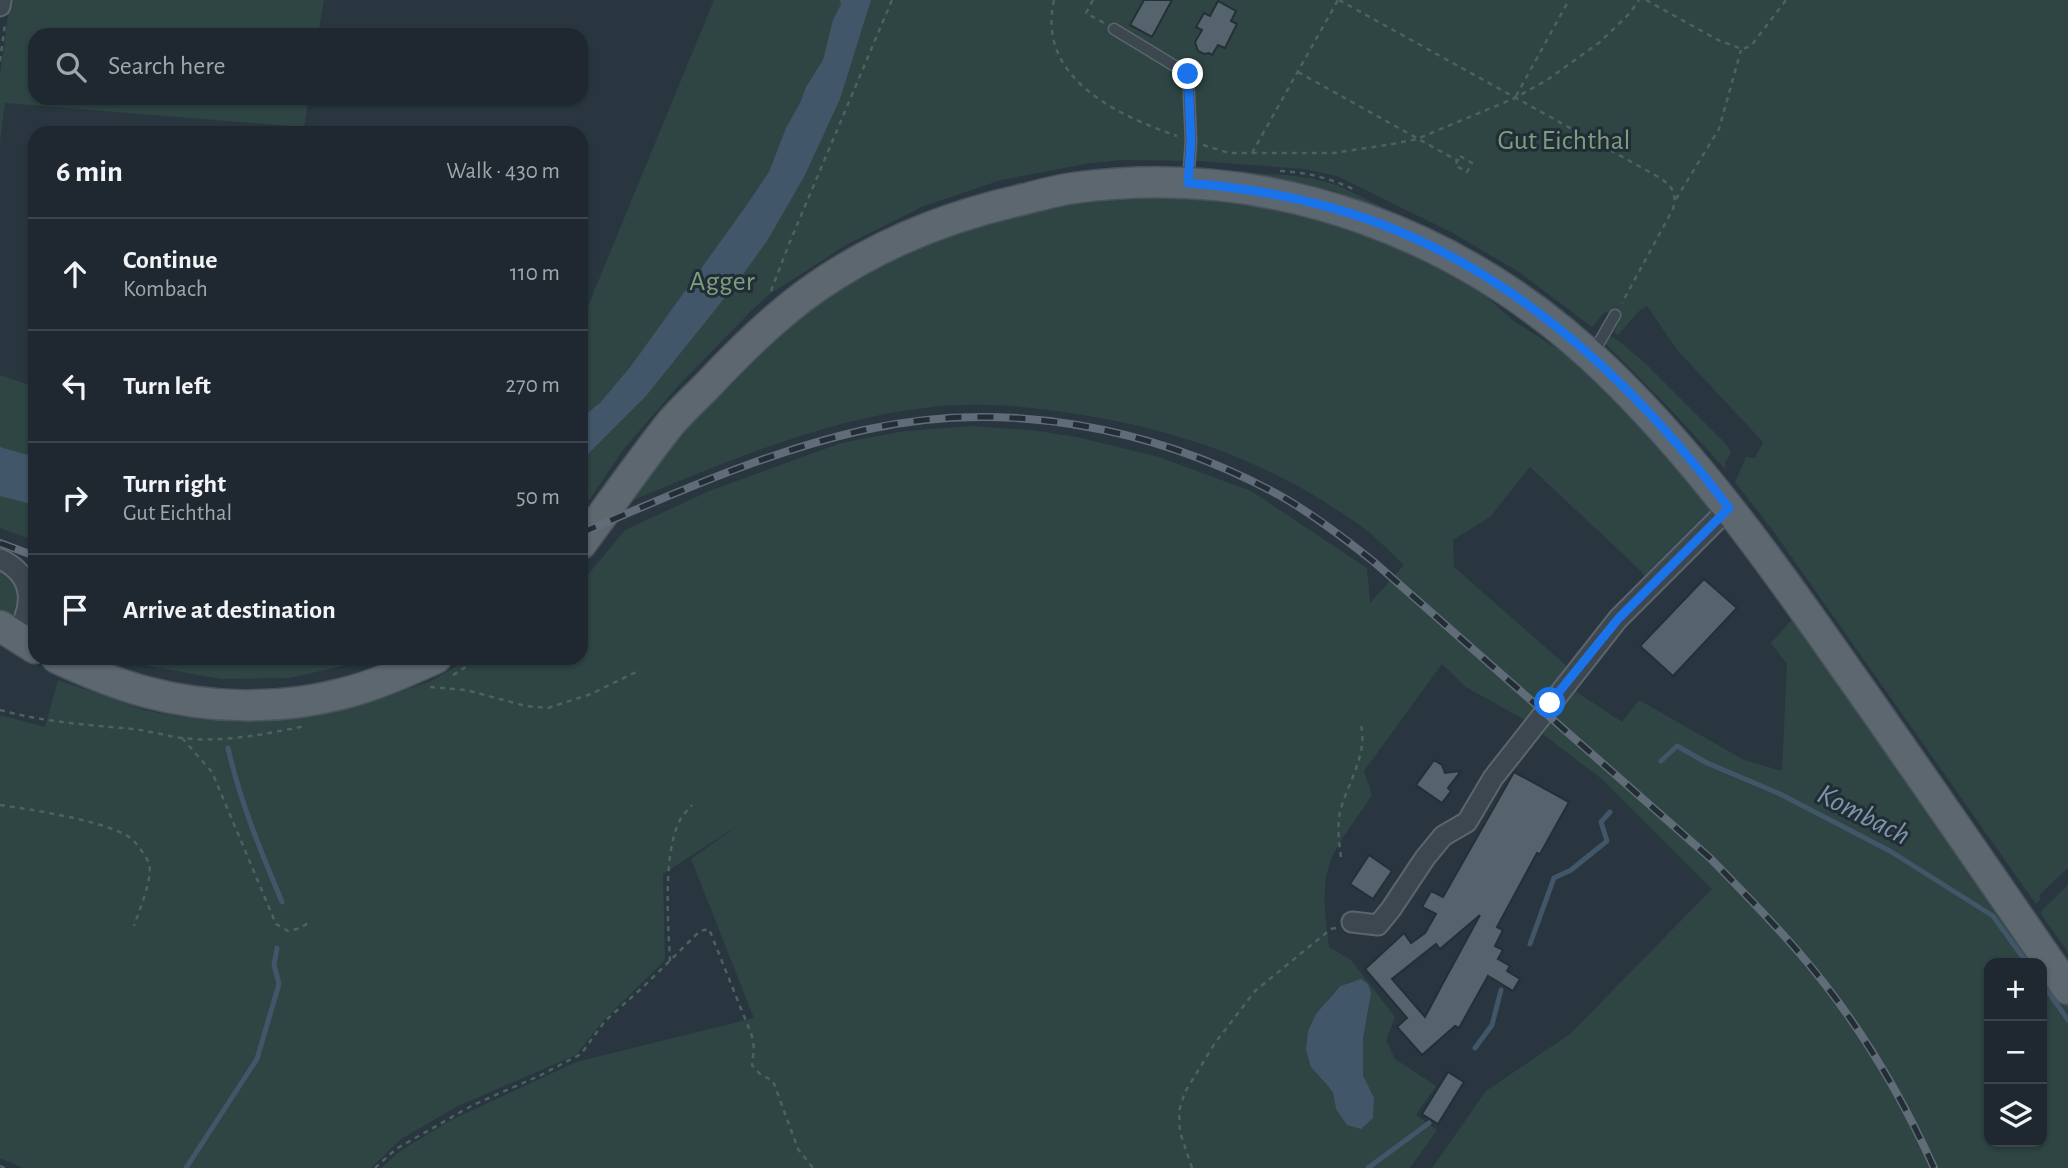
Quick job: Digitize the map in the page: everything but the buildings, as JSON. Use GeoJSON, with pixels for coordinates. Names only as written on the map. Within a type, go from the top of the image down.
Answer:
{"type":"FeatureCollection","features":[{"type":"Feature","properties":{"kind":"main road"},"geometry":{"type":"LineString","coordinates":[[588,535],[672,422],[723,368],[775,319],[816,288],[857,263],[933,226],[978,210],[1070,189],[1138,182],[1188,183],[1255,191],[1313,203],[1369,219],[1409,235],[1493,280],[1591,356],[1664,430],[1773,565],[2068,989]]}},
{"type":"Feature","properties":{"kind":"main road"},"geometry":{"type":"LineString","coordinates":[[72,665],[146,692],[197,702],[245,705],[295,703],[342,694],[421,665]]}},
{"type":"Feature","properties":{"kind":"street"},"geometry":{"type":"LineString","coordinates":[[1,0],[3,15]]}},
{"type":"Feature","properties":{"kind":"street"},"geometry":{"type":"LineString","coordinates":[[1352,922],[1378,925],[1443,836],[1467,822],[1493,778],[1618,619],[1729,508]]}},
{"type":"Feature","properties":{"kind":"street"},"geometry":{"type":"LineString","coordinates":[[0,559],[16,569],[28,588]]}},
{"type":"Feature","properties":{"kind":"street"},"geometry":{"type":"LineString","coordinates":[[16,637],[24,622],[28,605]]}},
{"type":"Feature","properties":{"kind":"lane"},"geometry":{"type":"LineString","coordinates":[[1114,29],[1188,74],[1188,183]]}},
{"type":"Feature","properties":{"kind":"lane"},"geometry":{"type":"LineString","coordinates":[[1591,356],[1615,315]]}},
{"type":"Feature","properties":{"kind":"path"},"geometry":{"type":"LineString","coordinates":[[770,294],[892,0]]}},
{"type":"Feature","properties":{"kind":"path"},"geometry":{"type":"LineString","coordinates":[[1054,0],[1051,13],[1056,46],[1068,70],[1080,85],[1099,101],[1141,124],[1229,153],[1334,153],[1417,139],[1515,99],[1574,62],[1600,42],[1630,13],[1639,0]]}},
{"type":"Feature","properties":{"kind":"path"},"geometry":{"type":"LineString","coordinates":[[1093,0],[1086,13],[1114,29]]}},
{"type":"Feature","properties":{"kind":"path"},"geometry":{"type":"LineString","coordinates":[[1252,153],[1338,0],[1655,175],[1673,189],[1676,200]]}},
{"type":"Feature","properties":{"kind":"path"},"geometry":{"type":"LineString","coordinates":[[1515,99],[1569,0]]}},
{"type":"Feature","properties":{"kind":"path"},"geometry":{"type":"LineString","coordinates":[[1646,0],[1718,40],[1742,49],[1751,46],[1786,0]]}},
{"type":"Feature","properties":{"kind":"path"},"geometry":{"type":"LineString","coordinates":[[0,61],[3,15]]}},
{"type":"Feature","properties":{"kind":"path"},"geometry":{"type":"LineString","coordinates":[[1615,315],[1676,200],[1718,129],[1742,49]]}},
{"type":"Feature","properties":{"kind":"path"},"geometry":{"type":"LineString","coordinates":[[1298,72],[1458,161]]}},
{"type":"Feature","properties":{"kind":"path"},"geometry":{"type":"LineString","coordinates":[[1461,156],[1472,163],[1467,172],[1455,165],[1458,161],[1461,156]]}},
{"type":"Feature","properties":{"kind":"path"},"geometry":{"type":"LineString","coordinates":[[1277,171],[1338,182],[1363,194]]}},
{"type":"Feature","properties":{"kind":"path"},"geometry":{"type":"LineString","coordinates":[[430,687],[466,690],[526,706],[548,708],[591,694],[638,671]]}},
{"type":"Feature","properties":{"kind":"path"},"geometry":{"type":"LineString","coordinates":[[1341,857],[1338,837],[1340,813],[1364,737],[1360,725]]}},
{"type":"Feature","properties":{"kind":"path"},"geometry":{"type":"LineString","coordinates":[[182,738],[212,772],[276,924],[288,931],[301,929],[308,923]]}},
{"type":"Feature","properties":{"kind":"path"},"geometry":{"type":"LineString","coordinates":[[0,805],[37,810],[110,828],[133,840],[149,864],[146,890],[134,926]]}},
{"type":"Feature","properties":{"kind":"path"},"geometry":{"type":"LineString","coordinates":[[670,961],[667,896],[672,839],[680,819],[692,805]]}},
{"type":"Feature","properties":{"kind":"path"},"geometry":{"type":"LineString","coordinates":[[1192,1168],[1180,1132],[1179,1111],[1185,1092],[1215,1043],[1255,991],[1331,929],[1352,922]]}},
{"type":"Feature","properties":{"kind":"path"},"geometry":{"type":"LineString","coordinates":[[375,1168],[396,1149],[472,1105],[581,1054],[605,1021],[700,930],[709,929],[752,1036],[752,1065],[760,1074],[773,1081],[797,1149],[813,1168]]}},
{"type":"Feature","properties":{"kind":"green space"},"geometry":{"type":"Polygon","coordinates":[[[10,0],[324,0],[319,28],[28,28],[28,105],[5,103],[0,142],[0,75],[10,0]]]}},
{"type":"Feature","properties":{"kind":"green space"},"geometry":{"type":"Polygon","coordinates":[[[714,0],[2068,0],[2068,868],[2039,895],[2041,899],[2036,904],[1774,532],[1735,482],[1746,457],[1755,458],[1763,442],[1678,351],[1647,306],[1639,311],[1618,335],[1614,333],[1620,317],[1613,313],[1605,312],[1592,327],[1519,272],[1453,233],[1337,176],[1305,169],[1197,161],[1120,160],[1001,180],[924,206],[848,244],[770,294],[679,385],[623,450],[588,502],[588,306],[714,0]]]}},
{"type":"Feature","properties":{"kind":"green space"},"geometry":{"type":"Polygon","coordinates":[[[30,105],[308,105],[304,126],[30,105]]]}},
{"type":"Feature","properties":{"kind":"green space"},"geometry":{"type":"Polygon","coordinates":[[[1201,170],[1287,175],[1337,185],[1444,237],[1497,267],[1552,306],[1442,242],[1335,191],[1286,180],[1200,175],[1201,170]]]}},
{"type":"Feature","properties":{"kind":"green space"},"geometry":{"type":"Polygon","coordinates":[[[1149,191],[1316,213],[1462,274],[1511,319],[1556,348],[1580,359],[1611,386],[1712,507],[1711,517],[1649,582],[1640,570],[1530,467],[1490,517],[1453,540],[1454,567],[1569,668],[1569,687],[1622,722],[1639,700],[1744,760],[1782,771],[1787,664],[1771,643],[1797,614],[2038,958],[1984,958],[1984,1147],[2047,1147],[2047,971],[2068,1002],[2068,1168],[1432,1168],[1486,1091],[1570,1034],[1712,889],[1603,780],[1523,719],[1466,687],[1442,664],[1364,771],[1372,795],[1333,855],[1325,889],[1329,947],[1351,960],[1395,1017],[1386,1040],[1395,1059],[1436,1086],[1416,1115],[1437,1130],[1410,1168],[381,1168],[399,1152],[449,1121],[576,1062],[754,1018],[691,859],[740,824],[663,874],[665,960],[603,1021],[576,1055],[456,1107],[401,1139],[371,1168],[23,1168],[0,1158],[0,715],[45,727],[58,680],[144,710],[181,717],[267,720],[313,715],[385,697],[431,681],[459,665],[588,665],[588,575],[625,530],[709,491],[841,443],[905,431],[971,426],[1031,430],[1077,437],[1159,457],[1251,491],[1367,568],[1370,603],[1404,565],[1365,529],[1334,508],[1273,473],[1242,459],[1179,437],[1112,420],[1000,405],[923,408],[847,423],[774,445],[631,501],[676,437],[780,327],[877,265],[1004,211],[1149,191]],[[1353,981],[1340,986],[1327,1000],[1328,1086],[1333,1093],[1336,1109],[1374,1098],[1363,1075],[1363,1039],[1369,1005],[1353,981]]]}},
{"type":"Feature","properties":{"kind":"green space"},"geometry":{"type":"Polygon","coordinates":[[[1609,335],[1645,363],[1727,445],[1731,453],[1725,462],[1726,470],[1605,343],[1609,335]]]}},
{"type":"Feature","properties":{"kind":"green space"},"geometry":{"type":"Polygon","coordinates":[[[0,375],[28,385],[28,538],[0,528],[0,375]]]}},
{"type":"Feature","properties":{"kind":"green space"},"geometry":{"type":"Polygon","coordinates":[[[0,563],[25,594],[20,612],[13,614],[0,610],[0,563]]]}},
{"type":"Feature","properties":{"kind":"green space"},"geometry":{"type":"Polygon","coordinates":[[[146,665],[347,665],[290,678],[221,679],[146,665]]]}},
{"type":"Feature","properties":{"kind":"green space"},"geometry":{"type":"Polygon","coordinates":[[[2068,885],[2068,952],[2041,914],[2068,885]]]}},
{"type":"Feature","properties":{"kind":"water"},"geometry":{"type":"Polygon","coordinates":[[[840,0],[871,0],[840,99],[805,175],[767,241],[739,280],[646,396],[588,454],[588,412],[600,403],[631,366],[769,172],[786,128],[823,60],[833,20],[841,4],[840,0]]]}},
{"type":"Feature","properties":{"kind":"water"},"geometry":{"type":"Polygon","coordinates":[[[0,447],[28,455],[28,503],[0,496],[0,447]]]}},
{"type":"Feature","properties":{"kind":"water"},"geometry":{"type":"Polygon","coordinates":[[[1361,979],[1368,984],[1371,993],[1363,1039],[1363,1075],[1374,1098],[1373,1118],[1361,1129],[1347,1125],[1336,1109],[1333,1093],[1311,1067],[1306,1050],[1308,1031],[1316,1014],[1340,986],[1361,979]]]}},
{"type":"Feature","properties":{"kind":"waterway","name":"Kombach"},"geometry":{"type":"LineString","coordinates":[[1661,761],[1677,746],[1707,763],[1778,793],[1890,851],[1993,916],[2023,958]]}},
{"type":"Feature","properties":{"kind":"waterway"},"geometry":{"type":"LineString","coordinates":[[228,748],[245,807],[282,902]]}},
{"type":"Feature","properties":{"kind":"waterway","name":"Kombach"},"geometry":{"type":"LineString","coordinates":[[1530,944],[1554,878],[1571,870],[1607,841],[1601,822],[1610,812]]}},
{"type":"Feature","properties":{"kind":"waterway"},"geometry":{"type":"LineString","coordinates":[[186,1168],[257,1059],[279,984],[274,965],[277,948]]}},
{"type":"Feature","properties":{"kind":"waterway","name":"Kombach"},"geometry":{"type":"LineString","coordinates":[[1475,1048],[1492,1025],[1501,990]]}},
{"type":"Feature","properties":{"kind":"waterway","name":"Kombach"},"geometry":{"type":"LineString","coordinates":[[2047,990],[2068,1020]]}},
{"type":"Feature","properties":{"kind":"waterway","name":"Kombach"},"geometry":{"type":"LineString","coordinates":[[1368,1168],[1429,1123]]}},
{"type":"Feature","properties":{"kind":"railway"},"geometry":{"type":"LineString","coordinates":[[588,530],[720,475],[791,450],[864,430],[917,421],[970,417],[1077,425],[1130,436],[1231,471],[1304,510],[1374,562],[1710,858],[1790,942],[1840,1004],[1891,1084],[1934,1168]]}},
{"type":"Feature","properties":{"kind":"railway"},"geometry":{"type":"LineString","coordinates":[[0,543],[28,553]]}},
{"type":"Feature","properties":{"kind":"route"},"geometry":{"type":"LineString","coordinates":[[1188,74],[1191,141],[1188,183],[1303,200],[1369,219],[1434,247],[1493,280],[1591,356],[1664,430],[1729,508],[1618,619],[1550,703]]}},
{"type":"Feature","properties":{"kind":"park label","name":"Gut Eichthal"},"geometry":{"type":"Point","coordinates":[1564,139]}},
{"type":"Feature","properties":{"kind":"park label","name":"Agger"},"geometry":{"type":"Point","coordinates":[722,280]}}]}
